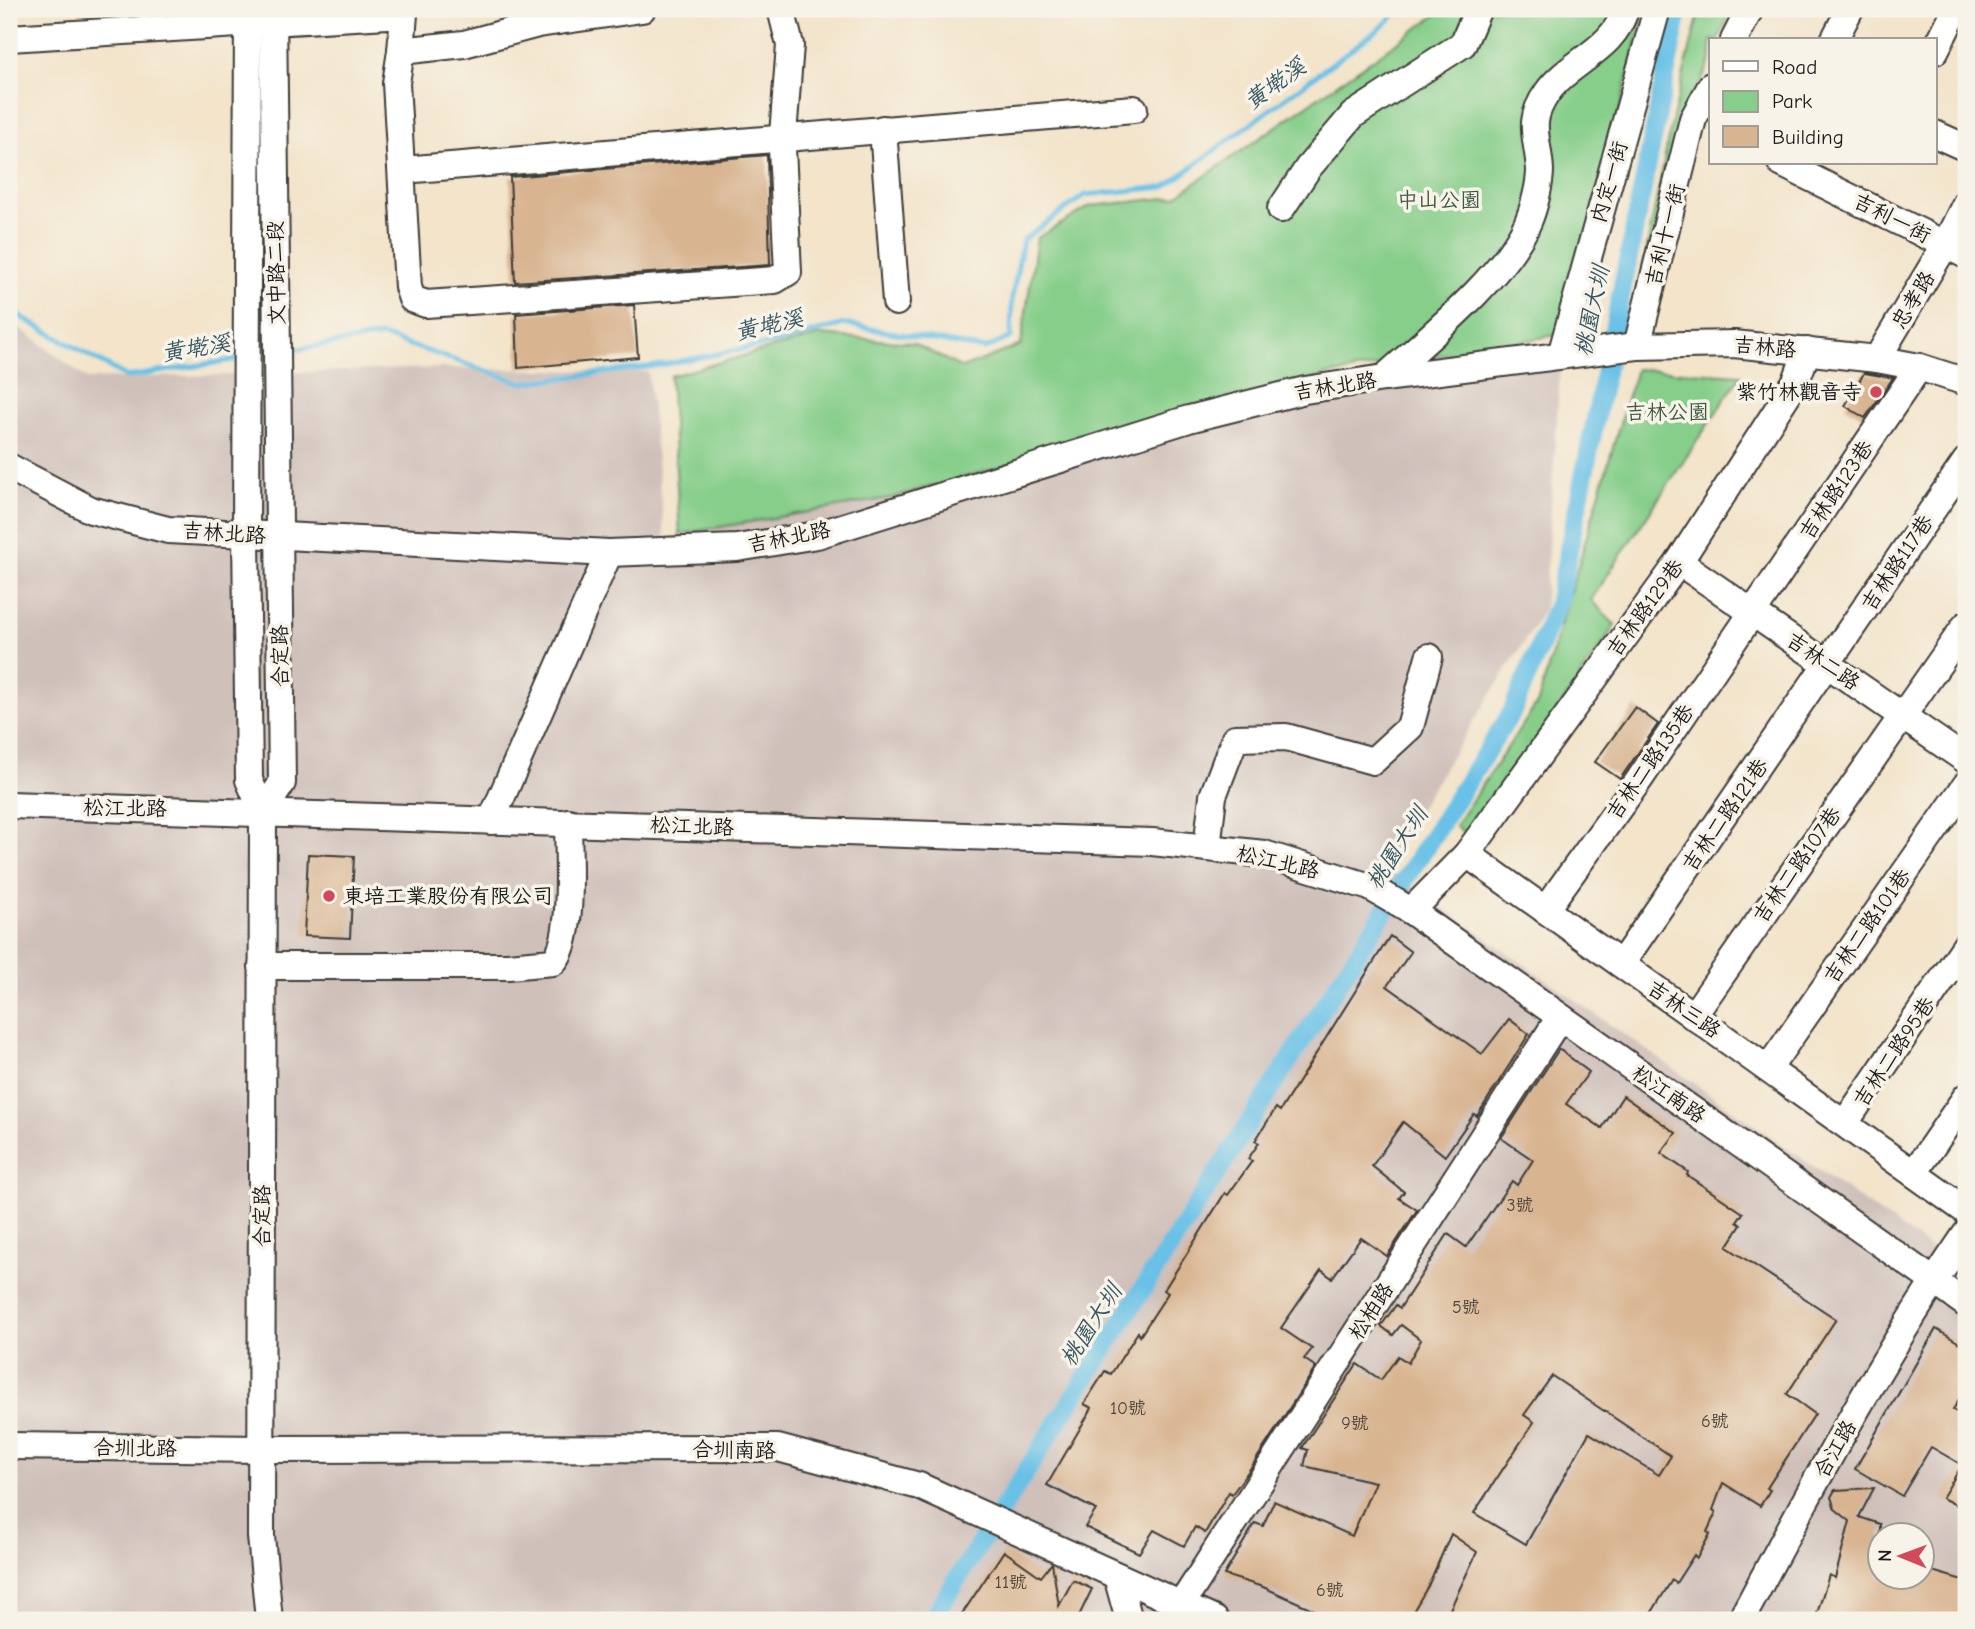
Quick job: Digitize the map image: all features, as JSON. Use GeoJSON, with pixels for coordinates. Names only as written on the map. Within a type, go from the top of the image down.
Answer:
{"type":"FeatureCollection","features":[{"type":"Feature","properties":{"kind":"street"},"geometry":{"type":"LineString","coordinates":[[401,51],[464,44],[538,24],[642,9]]}},
{"type":"Feature","properties":{"kind":"street"},"geometry":{"type":"LineString","coordinates":[[9,38],[261,16],[404,14],[396,83],[408,287],[412,299],[426,304],[775,280],[788,272],[783,136],[790,45],[781,9]]}},
{"type":"Feature","properties":{"kind":"street"},"geometry":{"type":"LineString","coordinates":[[1281,209],[1308,168],[1353,116],[1463,44],[1478,9]]}},
{"type":"Feature","properties":{"kind":"street"},"geometry":{"type":"LineString","coordinates":[[1384,378],[1463,305],[1499,265],[1528,222],[1540,172],[1533,119],[1548,91],[1590,57],[1622,22],[1625,9]]}},
{"type":"Feature","properties":{"kind":"street","name":"內定一街"},"geometry":{"type":"LineString","coordinates":[[1561,355],[1657,9]]}},
{"type":"Feature","properties":{"kind":"street"},"geometry":{"type":"LineString","coordinates":[[1741,38],[1750,9]]}},
{"type":"Feature","properties":{"kind":"street"},"geometry":{"type":"LineString","coordinates":[[1835,38],[1850,9]]}},
{"type":"Feature","properties":{"kind":"street"},"geometry":{"type":"LineString","coordinates":[[1937,47],[1956,9]]}},
{"type":"Feature","properties":{"kind":"street","name":"文中路二段"},"geometry":{"type":"LineString","coordinates":[[261,16],[277,352],[279,537]]}},
{"type":"Feature","properties":{"kind":"street","name":"文中路二段"},"geometry":{"type":"LineString","coordinates":[[246,536],[247,357],[261,16]]}},
{"type":"Feature","properties":{"kind":"street","name":"吉利十一街"},"geometry":{"type":"LineString","coordinates":[[1629,347],[1709,94]]}},
{"type":"Feature","properties":{"kind":"street"},"geometry":{"type":"LineString","coordinates":[[402,170],[783,136],[1133,109]]}},
{"type":"Feature","properties":{"kind":"street"},"geometry":{"type":"LineString","coordinates":[[883,129],[896,302]]}},
{"type":"Feature","properties":{"kind":"street"},"geometry":{"type":"LineString","coordinates":[[1937,135],[1966,148]]}},
{"type":"Feature","properties":{"kind":"street","name":"吉利一街"},"geometry":{"type":"LineString","coordinates":[[1783,164],[1956,250]]}},
{"type":"Feature","properties":{"kind":"street","name":"忠孝路"},"geometry":{"type":"LineString","coordinates":[[1877,359],[1956,250],[1966,203]]}},
{"type":"Feature","properties":{"kind":"street","name":"吉林路"},"geometry":{"type":"LineString","coordinates":[[1561,355],[1629,347],[1734,344],[1877,359],[1919,367],[1966,382]]}},
{"type":"Feature","properties":{"kind":"street","name":"吉林路129巷"},"geometry":{"type":"LineString","coordinates":[[1467,854],[1679,562],[1796,381],[1807,351]]}},
{"type":"Feature","properties":{"kind":"street","name":"吉林北路"},"geometry":{"type":"LineString","coordinates":[[9,467],[92,510],[168,530],[609,553],[737,548],[817,535],[1189,419],[1305,390],[1561,355]]}},
{"type":"Feature","properties":{"kind":"street","name":"吉林路123巷"},"geometry":{"type":"LineString","coordinates":[[1753,613],[1919,367]]}},
{"type":"Feature","properties":{"kind":"street","name":"吉林路117巷"},"geometry":{"type":"LineString","coordinates":[[1828,665],[1966,461]]}},
{"type":"Feature","properties":{"kind":"street","name":"合定路"},"geometry":{"type":"LineString","coordinates":[[246,536],[249,780],[262,812],[261,1536],[269,1620]]}},
{"type":"Feature","properties":{"kind":"street","name":"合定路"},"geometry":{"type":"LineString","coordinates":[[262,812],[282,783],[279,537]]}},
{"type":"Feature","properties":{"kind":"street"},"geometry":{"type":"LineString","coordinates":[[491,821],[609,553]]}},
{"type":"Feature","properties":{"kind":"street","name":"吉林二路"},"geometry":{"type":"LineString","coordinates":[[1679,562],[1966,760]]}},
{"type":"Feature","properties":{"kind":"street","name":"吉林二路135巷"},"geometry":{"type":"LineString","coordinates":[[1545,910],[1753,613]]}},
{"type":"Feature","properties":{"kind":"street","name":"吉林二路107巷"},"geometry":{"type":"LineString","coordinates":[[1693,1016],[1966,625]]}},
{"type":"Feature","properties":{"kind":"street"},"geometry":{"type":"LineString","coordinates":[[1207,848],[1213,796],[1235,738],[1286,737],[1373,761],[1410,727],[1429,657]]}},
{"type":"Feature","properties":{"kind":"street","name":"吉林二路121巷"},"geometry":{"type":"LineString","coordinates":[[1620,964],[1828,665]]}},
{"type":"Feature","properties":{"kind":"street","name":"吉林二路101巷"},"geometry":{"type":"LineString","coordinates":[[1768,1069],[1966,785]]}},
{"type":"Feature","properties":{"kind":"street","name":"松江北路"},"geometry":{"type":"LineString","coordinates":[[9,805],[1152,842],[1264,854],[1370,887]]}},
{"type":"Feature","properties":{"kind":"street"},"geometry":{"type":"LineString","coordinates":[[262,966],[508,966],[553,962],[560,955],[565,935],[568,822]]}},
{"type":"Feature","properties":{"kind":"street"},"geometry":{"type":"LineString","coordinates":[[1407,909],[1467,854]]}},
{"type":"Feature","properties":{"kind":"street","name":"吉林三路"},"geometry":{"type":"LineString","coordinates":[[1467,854],[1966,1211]]}},
{"type":"Feature","properties":{"kind":"street","name":"松江南路"},"geometry":{"type":"LineString","coordinates":[[1370,887],[1407,909],[1966,1304]]}},
{"type":"Feature","properties":{"kind":"street","name":"吉林二路95巷"},"geometry":{"type":"LineString","coordinates":[[1845,1124],[1966,945]]}},
{"type":"Feature","properties":{"kind":"street","name":"松柏路"},"geometry":{"type":"LineString","coordinates":[[1181,1605],[1560,1017]]}},
{"type":"Feature","properties":{"kind":"street"},"geometry":{"type":"LineString","coordinates":[[1914,1173],[1966,1097]]}},
{"type":"Feature","properties":{"kind":"street","name":"合江路"},"geometry":{"type":"LineString","coordinates":[[1741,1620],[1818,1478],[1934,1281],[1966,1234]]}},
{"type":"Feature","properties":{"kind":"street","name":"合圳北路"},"geometry":{"type":"LineString","coordinates":[[9,1446],[262,1449]]}},
{"type":"Feature","properties":{"kind":"street","name":"合圳南路"},"geometry":{"type":"LineString","coordinates":[[262,1449],[778,1448],[919,1486],[1215,1620]]}},
{"type":"Feature","properties":{"kind":"street"},"geometry":{"type":"LineString","coordinates":[[1117,1576],[1129,1620]]}},
{"type":"Feature","properties":{"kind":"shaded area"},"geometry":{"type":"Polygon","coordinates":[[[9,320],[87,379],[439,368],[648,372],[665,539],[1574,338],[1561,355],[1544,610],[1383,866],[1966,1273],[1966,1620],[9,1620],[9,320]]]}},
{"type":"Feature","properties":{"kind":"green space","name":"中山公園"},"geometry":{"type":"Polygon","coordinates":[[[1445,9],[1645,9],[1563,334],[1328,375],[890,498],[680,534],[670,376],[820,335],[913,343],[962,368],[1021,345],[1037,238],[1091,206],[1175,197],[1445,9]]]}},
{"type":"Feature","properties":{"kind":"green space"},"geometry":{"type":"Polygon","coordinates":[[[1700,9],[1732,9],[1719,38],[1709,38],[1709,64],[1683,126],[1629,338],[1671,126],[1700,9]]]}},
{"type":"Feature","properties":{"kind":"green space","name":"吉林公園"},"geometry":{"type":"Polygon","coordinates":[[[1636,369],[1741,375],[1591,600],[1615,625],[1472,838],[1455,826],[1538,702],[1636,369]]]}},
{"type":"Feature","properties":{"kind":"building"},"geometry":{"type":"Polygon","coordinates":[[[767,155],[770,265],[515,282],[510,177],[767,155]]]}},
{"type":"Feature","properties":{"kind":"building"},"geometry":{"type":"Polygon","coordinates":[[[634,305],[638,357],[518,368],[516,314],[634,305]]]}},
{"type":"Feature","properties":{"kind":"building"},"geometry":{"type":"Polygon","coordinates":[[[1864,373],[1893,378],[1865,418],[1845,406],[1864,373]]]}},
{"type":"Feature","properties":{"kind":"building"},"geometry":{"type":"Polygon","coordinates":[[[1635,707],[1658,724],[1620,779],[1595,762],[1635,707]]]}},
{"type":"Feature","properties":{"kind":"building","name":"東培工業股份有限公司"},"geometry":{"type":"Polygon","coordinates":[[[308,854],[354,856],[350,938],[304,936],[308,854]]]}},
{"type":"Feature","properties":{"kind":"building"},"geometry":{"type":"Polygon","coordinates":[[[1390,936],[1411,952],[1387,986],[1482,1054],[1509,1019],[1529,1034],[1477,1116],[1474,1114],[1445,1156],[1403,1122],[1372,1166],[1404,1192],[1399,1198],[1417,1210],[1387,1256],[1361,1238],[1332,1278],[1321,1270],[1281,1328],[1312,1349],[1304,1359],[1316,1367],[1252,1466],[1232,1494],[1229,1492],[1205,1533],[1195,1527],[1184,1546],[1154,1530],[1139,1553],[1085,1527],[1096,1510],[1047,1485],[1092,1408],[1084,1404],[1105,1371],[1111,1374],[1138,1332],[1140,1336],[1168,1293],[1164,1290],[1225,1193],[1228,1195],[1252,1161],[1248,1159],[1259,1143],[1255,1141],[1276,1108],[1280,1111],[1390,936]]]}},
{"type":"Feature","properties":{"kind":"building"},"geometry":{"type":"Polygon","coordinates":[[[1559,1049],[1589,1072],[1566,1104],[1602,1128],[1623,1096],[1676,1133],[1661,1153],[1688,1172],[1687,1175],[1743,1213],[1737,1222],[1741,1225],[1727,1247],[1836,1319],[1787,1394],[1815,1414],[1767,1488],[1770,1490],[1760,1506],[1723,1483],[1713,1510],[1716,1512],[1707,1532],[1710,1534],[1697,1558],[1694,1555],[1676,1583],[1672,1580],[1647,1620],[1445,1620],[1477,1552],[1451,1534],[1428,1586],[1408,1620],[1337,1620],[1263,1587],[1224,1575],[1255,1523],[1263,1526],[1274,1501],[1352,1536],[1375,1482],[1304,1466],[1308,1450],[1302,1448],[1357,1364],[1381,1380],[1398,1356],[1408,1363],[1421,1340],[1401,1325],[1393,1335],[1381,1326],[1396,1305],[1400,1308],[1448,1234],[1466,1247],[1512,1181],[1517,1185],[1533,1160],[1501,1138],[1559,1049]],[[1552,1376],[1524,1415],[1534,1422],[1474,1513],[1526,1544],[1589,1433],[1659,1475],[1671,1456],[1552,1376]]]}},
{"type":"Feature","properties":{"kind":"building"},"geometry":{"type":"Polygon","coordinates":[[[1936,1329],[1966,1347],[1966,1386],[1953,1410],[1966,1418],[1966,1510],[1942,1498],[1962,1465],[1931,1447],[1902,1496],[1855,1469],[1936,1329]]]}},
{"type":"Feature","properties":{"kind":"building"},"geometry":{"type":"Polygon","coordinates":[[[1874,1488],[1859,1517],[1868,1520],[1867,1590],[1937,1590],[1937,1572],[1966,1581],[1966,1620],[1815,1620],[1829,1575],[1835,1578],[1850,1521],[1835,1509],[1831,1497],[1835,1490],[1874,1488]]]}},
{"type":"Feature","properties":{"kind":"building"},"geometry":{"type":"Polygon","coordinates":[[[1004,1551],[1041,1577],[1052,1563],[1059,1606],[1073,1580],[1092,1589],[1077,1620],[958,1620],[1004,1551]]]}},
{"type":"Feature","properties":{"kind":"waterway","name":"黃墘溪"},"geometry":{"type":"LineString","coordinates":[[286,351],[382,336],[523,383],[656,366],[779,342],[844,324],[985,349],[1011,337],[1012,298],[1023,240],[1085,195],[1165,187],[1384,25],[1400,9]]}},
{"type":"Feature","properties":{"kind":"waterway","name":"桃園大圳"},"geometry":{"type":"LineString","coordinates":[[931,1620],[1512,712],[1558,603],[1679,9]]}},
{"type":"Feature","properties":{"kind":"waterway","name":"黃墘溪"},"geometry":{"type":"LineString","coordinates":[[9,310],[127,377],[239,359]]}},
{"type":"Feature","properties":{"kind":"place","name":"紫竹林觀音寺"},"geometry":{"type":"Point","coordinates":[1876,392]}},
{"type":"Feature","properties":{"kind":"place","name":"東培工業股份有限公司"},"geometry":{"type":"Point","coordinates":[329,896]}}]}
